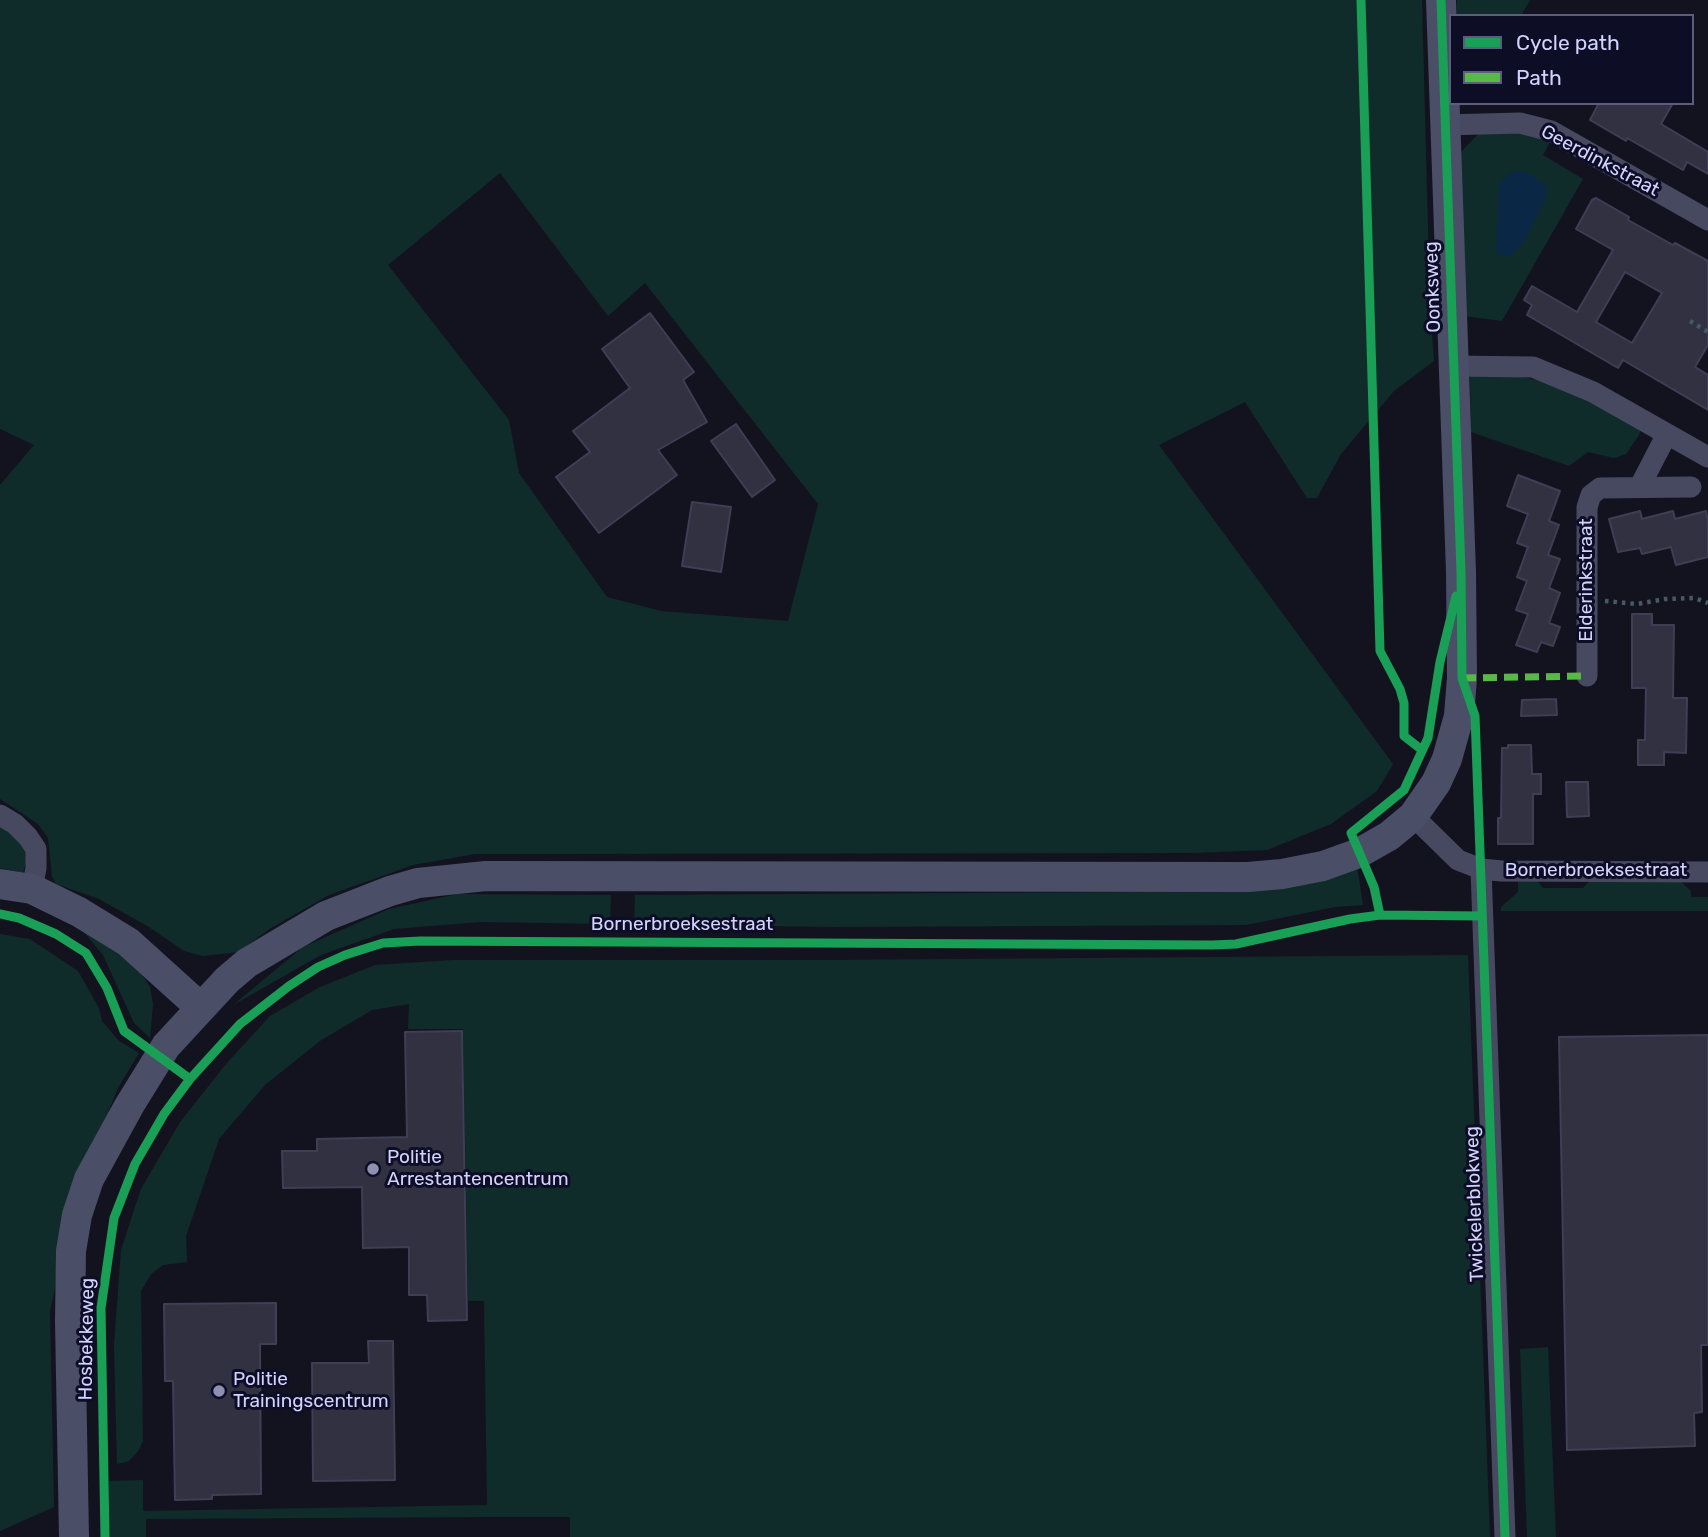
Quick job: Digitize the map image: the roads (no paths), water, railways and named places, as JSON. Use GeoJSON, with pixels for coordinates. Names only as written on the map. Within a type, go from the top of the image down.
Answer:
{"type":"FeatureCollection","features":[{"type":"Feature","properties":{"kind":"main road","name":"Oonksweg"},"geometry":{"type":"LineString","coordinates":[[1413,816],[1436,783],[1447,759],[1459,716],[1461,691],[1463,622],[1441,0]]}},
{"type":"Feature","properties":{"kind":"main road"},"geometry":{"type":"LineString","coordinates":[[0,884],[32,889],[79,912],[128,942],[201,1008],[247,963],[292,935],[357,903],[418,883],[486,876],[1248,877],[1323,866],[1359,853],[1389,836],[1413,816]]}},
{"type":"Feature","properties":{"kind":"main road","name":"Hosbekkeweg"},"geometry":{"type":"LineString","coordinates":[[74,1537],[70,1321],[71,1251],[77,1215],[89,1179],[142,1084],[166,1046],[201,1008]]}},
{"type":"Feature","properties":{"kind":"street","name":"Geerdinkstraat"},"geometry":{"type":"LineString","coordinates":[[1445,125],[1520,123],[1551,131],[1708,220]]}},
{"type":"Feature","properties":{"kind":"street"},"geometry":{"type":"LineString","coordinates":[[1453,366],[1533,367],[1593,392],[1708,457]]}},
{"type":"Feature","properties":{"kind":"street"},"geometry":{"type":"LineString","coordinates":[[1640,486],[1667,434]]}},
{"type":"Feature","properties":{"kind":"street","name":"Elderinkstraat"},"geometry":{"type":"LineString","coordinates":[[1587,676],[1587,507],[1591,495],[1600,488],[1691,487]]}},
{"type":"Feature","properties":{"kind":"street"},"geometry":{"type":"LineString","coordinates":[[0,815],[15,824],[36,849],[32,889]]}},
{"type":"Feature","properties":{"kind":"street","name":"Bornerbroeksestraat"},"geometry":{"type":"LineString","coordinates":[[1413,816],[1458,860],[1481,869],[1708,872]]}},
{"type":"Feature","properties":{"kind":"street","name":"Twickelerblokweg"},"geometry":{"type":"LineString","coordinates":[[1481,869],[1505,1537]]}},
{"type":"Feature","properties":{"kind":"water"},"geometry":{"type":"Polygon","coordinates":[[[1518,171],[1545,184],[1547,197],[1523,243],[1510,257],[1496,253],[1499,184],[1509,173],[1518,171]]]}},
{"type":"Feature","properties":{"kind":"place","name":"Politie Arrestantencentrum"},"geometry":{"type":"Point","coordinates":[373,1169]}},
{"type":"Feature","properties":{"kind":"place","name":"Politie Trainingscentrum"},"geometry":{"type":"Point","coordinates":[219,1391]}}]}
